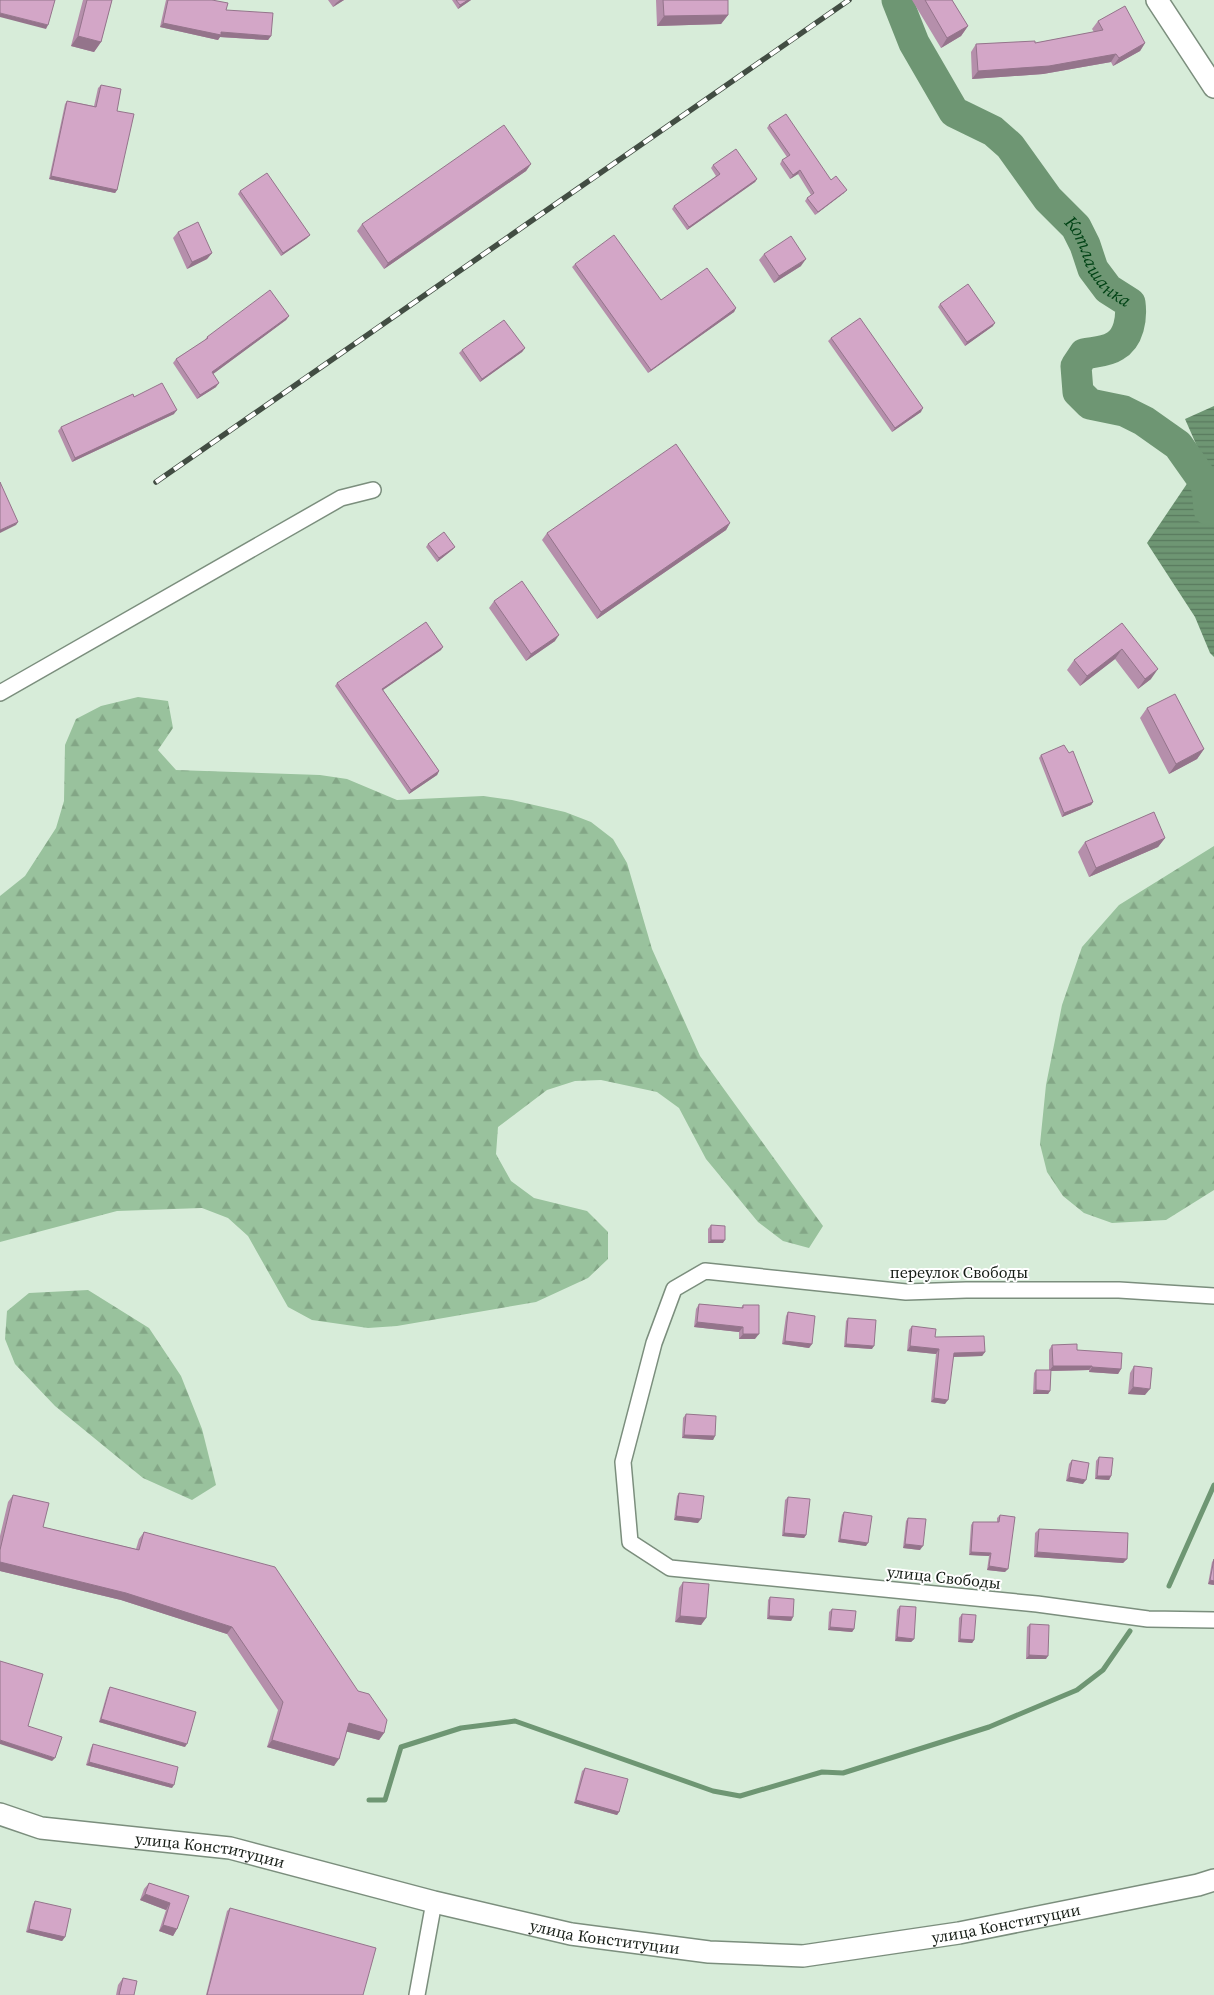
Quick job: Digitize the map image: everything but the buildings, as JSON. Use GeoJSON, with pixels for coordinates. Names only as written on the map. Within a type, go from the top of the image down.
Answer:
{"type":"FeatureCollection","features":[{"type":"Feature","properties":{"kind":"main road"},"geometry":{"type":"LineString","coordinates":[[1157,0],[1214,87]]}},
{"type":"Feature","properties":{"kind":"main road","name":"улица Конституции"},"geometry":{"type":"LineString","coordinates":[[0,1814],[41,1828],[230,1848],[434,1902],[571,1934],[709,1952],[803,1956],[959,1933],[1198,1885],[1214,1880]]}},
{"type":"Feature","properties":{"kind":"street"},"geometry":{"type":"LineString","coordinates":[[0,693],[341,498],[373,490]]}},
{"type":"Feature","properties":{"kind":"street","name":"переулок Свободы"},"geometry":{"type":"LineString","coordinates":[[670,1568],[630,1542],[623,1462],[654,1343],[674,1289],[705,1271],[906,1292],[1119,1290],[1214,1296]]}},
{"type":"Feature","properties":{"kind":"street","name":"улица Свободы"},"geometry":{"type":"LineString","coordinates":[[670,1568],[1037,1604],[1148,1619],[1214,1620]]}},
{"type":"Feature","properties":{"kind":"street"},"geometry":{"type":"LineString","coordinates":[[417,1995],[434,1902]]}},
{"type":"Feature","properties":{"kind":"green space"},"geometry":{"type":"Polygon","coordinates":[[[138,697],[168,701],[173,728],[158,750],[176,770],[320,775],[347,779],[397,800],[483,796],[512,800],[565,812],[591,822],[613,839],[627,863],[652,949],[700,1056],[823,1226],[809,1248],[783,1241],[758,1222],[706,1159],[679,1108],[657,1092],[601,1080],[575,1081],[547,1090],[498,1127],[496,1154],[511,1181],[534,1198],[587,1211],[608,1232],[608,1259],[588,1278],[536,1302],[397,1326],[368,1328],[312,1320],[288,1307],[248,1236],[228,1218],[202,1208],[117,1211],[0,1242],[0,896],[25,876],[56,828],[64,801],[65,745],[76,719],[101,706],[138,697]]]}},
{"type":"Feature","properties":{"kind":"green space"},"geometry":{"type":"Polygon","coordinates":[[[1214,846],[1214,1190],[1166,1220],[1112,1223],[1084,1213],[1063,1196],[1047,1172],[1040,1144],[1046,1085],[1062,1005],[1082,947],[1119,905],[1214,846]]]}},
{"type":"Feature","properties":{"kind":"green space"},"geometry":{"type":"Polygon","coordinates":[[[88,1290],[149,1328],[181,1376],[202,1429],[216,1485],[192,1500],[143,1478],[55,1406],[15,1364],[5,1339],[7,1311],[29,1293],[88,1290]]]}},
{"type":"Feature","properties":{"kind":"shaded area"},"geometry":{"type":"Polygon","coordinates":[[[1214,406],[1214,657],[1210,653],[1195,617],[1147,543],[1203,460],[1185,419],[1214,406]]]}},
{"type":"Feature","properties":{"kind":"waterway","name":"Котлашанка"},"geometry":{"type":"LineString","coordinates":[[897,0],[914,43],[954,112],[993,131],[1010,146],[1048,199],[1076,227],[1085,245],[1093,269],[1108,289],[1130,303],[1128,327],[1124,338],[1108,350],[1084,354],[1076,366],[1078,392],[1090,404],[1124,411],[1144,421],[1178,445],[1207,486],[1209,510]]}},
{"type":"Feature","properties":{"kind":"waterway"},"geometry":{"type":"LineString","coordinates":[[1169,1586],[1214,1485]]}},
{"type":"Feature","properties":{"kind":"waterway"},"geometry":{"type":"LineString","coordinates":[[369,1800],[385,1800],[401,1747],[461,1728],[515,1721],[713,1791],[740,1796],[822,1772],[843,1773],[989,1727],[1077,1690],[1103,1670],[1130,1631]]}},
{"type":"Feature","properties":{"kind":"railway"},"geometry":{"type":"LineString","coordinates":[[156,482],[849,0]]}}]}
